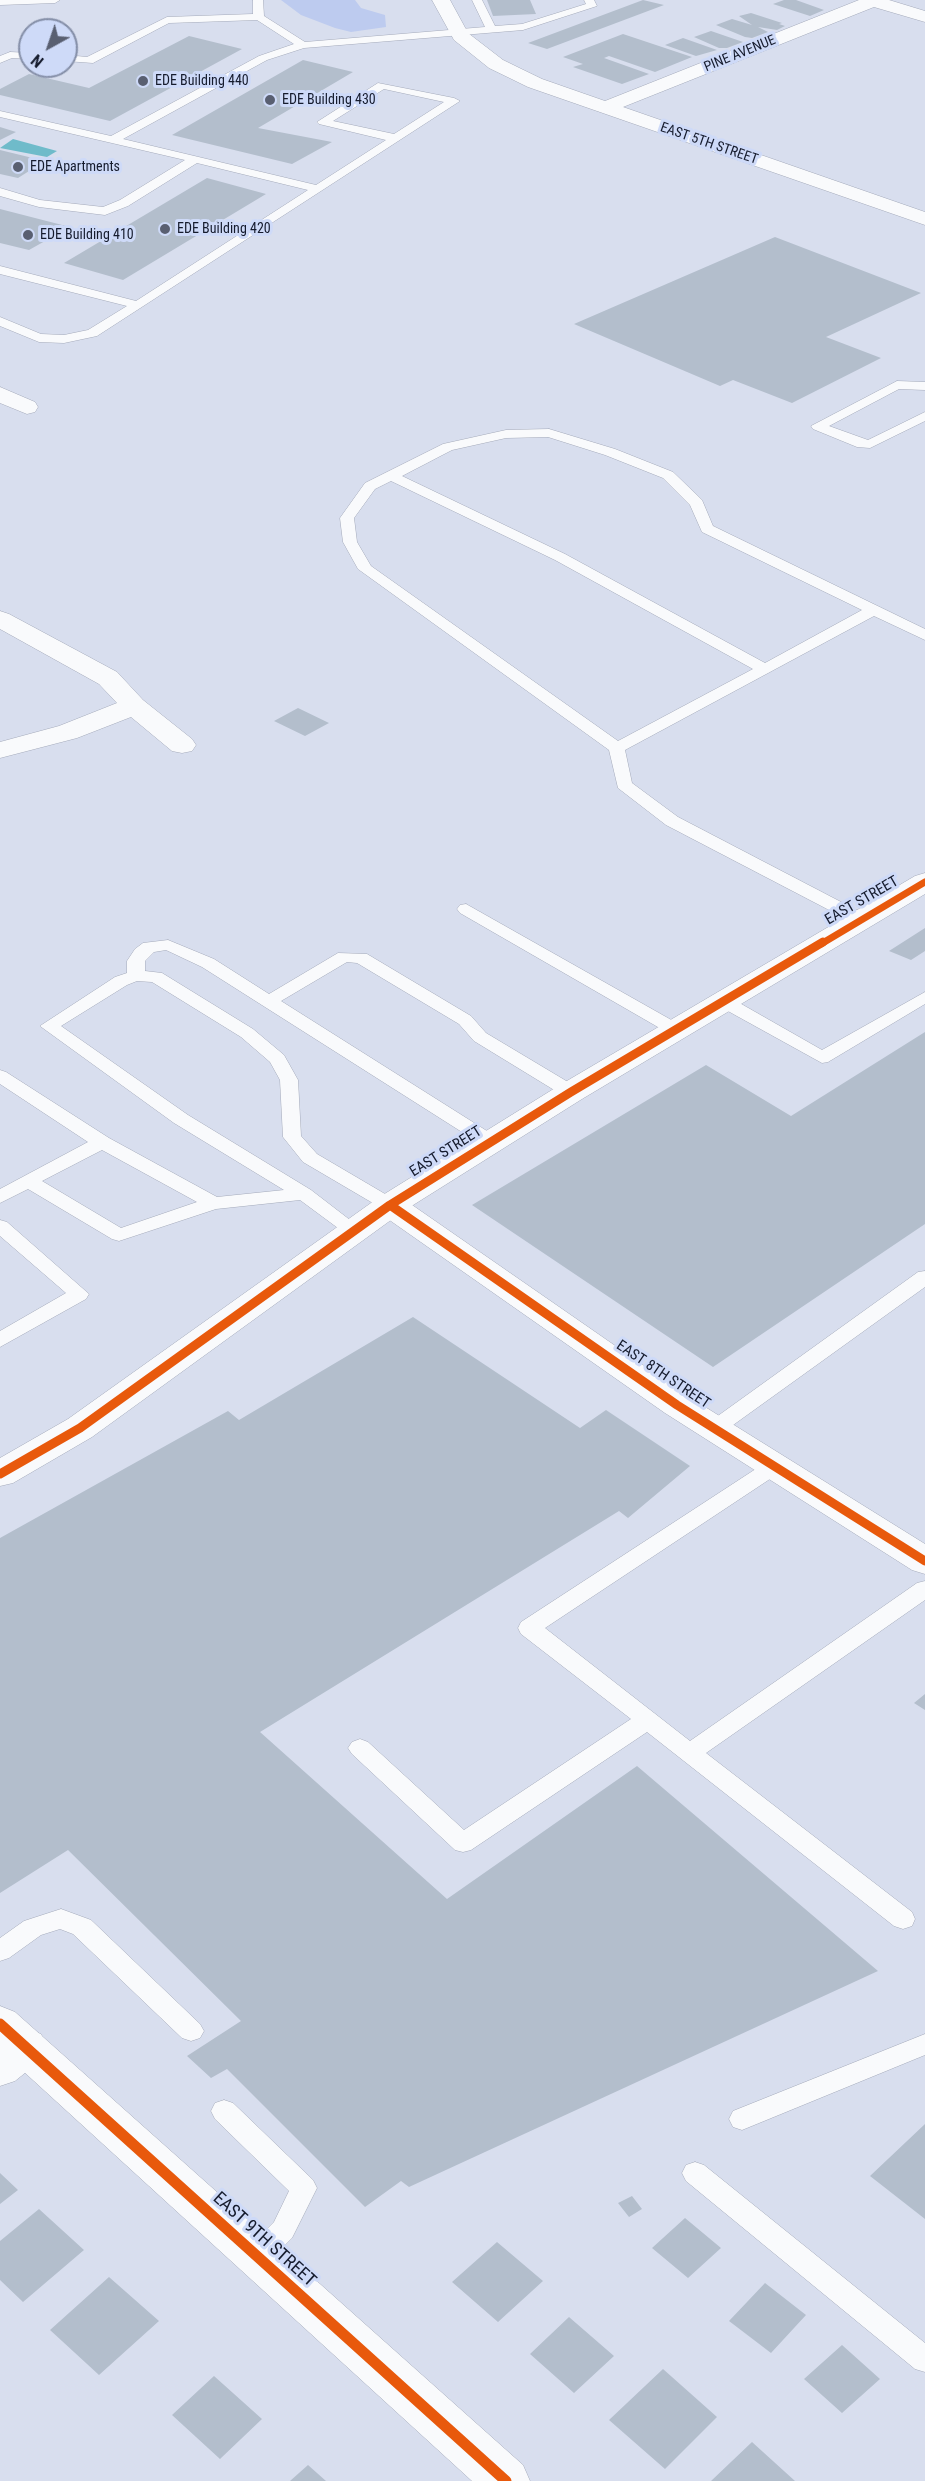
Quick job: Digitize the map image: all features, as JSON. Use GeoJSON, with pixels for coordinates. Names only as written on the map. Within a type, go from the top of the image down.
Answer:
{"type":"FeatureCollection","features":[{"type":"Feature","properties":{"kind":"street","name":"EAST 5TH STREET"},"geometry":{"type":"LineString","coordinates":[[441,0],[458,31],[495,64],[535,83],[925,219]]}},
{"type":"Feature","properties":{"kind":"street"},"geometry":{"type":"LineString","coordinates":[[874,1],[925,18]]}},
{"type":"Feature","properties":{"kind":"street","name":"PINE AVENUE"},"geometry":{"type":"LineString","coordinates":[[604,108],[874,1]]}},
{"type":"Feature","properties":{"kind":"street"},"geometry":{"type":"LineString","coordinates":[[0,394],[27,407]]}},
{"type":"Feature","properties":{"kind":"street"},"geometry":{"type":"LineString","coordinates":[[0,619],[108,678],[134,706],[182,745]]}},
{"type":"Feature","properties":{"kind":"street"},"geometry":{"type":"LineString","coordinates":[[0,750],[68,732],[134,706]]}},
{"type":"Feature","properties":{"kind":"street","name":"EAST STREET"},"geometry":{"type":"LineString","coordinates":[[0,1474],[80,1428],[390,1205],[571,1092],[925,882]]}},
{"type":"Feature","properties":{"kind":"street","name":"EAST 8TH STREET"},"geometry":{"type":"LineString","coordinates":[[390,1205],[715,1428],[925,1561]]}},
{"type":"Feature","properties":{"kind":"street","name":"EAST 9TH STREET"},"geometry":{"type":"LineString","coordinates":[[9,2046],[257,2256],[506,2481]]}},
{"type":"Feature","properties":{"kind":"lane"},"geometry":{"type":"LineString","coordinates":[[5,1],[55,0]]}},
{"type":"Feature","properties":{"kind":"lane"},"geometry":{"type":"LineString","coordinates":[[258,0],[259,17]]}},
{"type":"Feature","properties":{"kind":"lane"},"geometry":{"type":"LineString","coordinates":[[477,0],[491,28]]}},
{"type":"Feature","properties":{"kind":"lane"},"geometry":{"type":"LineString","coordinates":[[112,140],[263,58],[303,45],[523,27],[551,13],[592,6],[589,0]]}},
{"type":"Feature","properties":{"kind":"lane"},"geometry":{"type":"LineString","coordinates":[[78,60],[89,61],[167,20],[259,17],[303,45]]}},
{"type":"Feature","properties":{"kind":"lane"},"geometry":{"type":"LineString","coordinates":[[0,60],[9,55],[18,55]]}},
{"type":"Feature","properties":{"kind":"lane"},"geometry":{"type":"LineString","coordinates":[[0,321],[39,338],[64,339],[92,333],[454,101],[382,86],[323,122],[395,138]]}},
{"type":"Feature","properties":{"kind":"lane"},"geometry":{"type":"LineString","coordinates":[[0,114],[318,189]]}},
{"type":"Feature","properties":{"kind":"lane"},"geometry":{"type":"LineString","coordinates":[[0,192],[39,203],[105,211],[124,203],[195,159]]}},
{"type":"Feature","properties":{"kind":"lane"},"geometry":{"type":"LineString","coordinates":[[0,270],[138,305]]}},
{"type":"Feature","properties":{"kind":"lane"},"geometry":{"type":"LineString","coordinates":[[925,386],[897,385],[818,426],[862,444],[870,444],[925,417]]}},
{"type":"Feature","properties":{"kind":"lane"},"geometry":{"type":"LineString","coordinates":[[860,919],[672,821],[624,785],[617,748],[365,569],[350,542],[347,518],[370,486],[448,447],[506,434],[549,433],[610,452],[668,475],[697,503],[707,529],[925,635]]}},
{"type":"Feature","properties":{"kind":"lane"},"geometry":{"type":"LineString","coordinates":[[391,476],[560,557],[765,669]]}},
{"type":"Feature","properties":{"kind":"lane"},"geometry":{"type":"LineString","coordinates":[[617,748],[874,610]]}},
{"type":"Feature","properties":{"kind":"lane"},"geometry":{"type":"LineString","coordinates":[[466,909],[676,1030]]}},
{"type":"Feature","properties":{"kind":"lane"},"geometry":{"type":"LineString","coordinates":[[136,976],[136,961],[149,947],[168,945],[208,963],[491,1142]]}},
{"type":"Feature","properties":{"kind":"lane"},"geometry":{"type":"LineString","coordinates":[[269,1001],[344,957],[361,958],[465,1020],[480,1037],[571,1092]]}},
{"type":"Feature","properties":{"kind":"lane"},"geometry":{"type":"LineString","coordinates":[[353,1230],[304,1194],[181,1119],[49,1026],[121,981],[136,976],[156,977],[247,1032],[278,1059],[289,1080],[292,1137],[310,1158],[390,1205]]}},
{"type":"Feature","properties":{"kind":"lane"},"geometry":{"type":"LineString","coordinates":[[723,1001],[822,1058],[925,998]]}},
{"type":"Feature","properties":{"kind":"lane"},"geometry":{"type":"LineString","coordinates":[[0,1076],[102,1142],[214,1203]]}},
{"type":"Feature","properties":{"kind":"lane"},"geometry":{"type":"LineString","coordinates":[[0,1197],[102,1142]]}},
{"type":"Feature","properties":{"kind":"lane"},"geometry":{"type":"LineString","coordinates":[[28,1181],[119,1235],[214,1203],[304,1194]]}},
{"type":"Feature","properties":{"kind":"lane"},"geometry":{"type":"LineString","coordinates":[[0,1226],[79,1294],[0,1340]]}},
{"type":"Feature","properties":{"kind":"lane"},"geometry":{"type":"LineString","coordinates":[[715,1428],[925,1277]]}},
{"type":"Feature","properties":{"kind":"lane"},"geometry":{"type":"LineString","coordinates":[[775,1466],[528,1628],[903,1919]]}},
{"type":"Feature","properties":{"kind":"lane"},"geometry":{"type":"LineString","coordinates":[[689,1753],[925,1588]]}},
{"type":"Feature","properties":{"kind":"lane"},"geometry":{"type":"LineString","coordinates":[[360,1748],[463,1843],[647,1720]]}},
{"type":"Feature","properties":{"kind":"lane"},"geometry":{"type":"LineString","coordinates":[[0,1951],[33,1928],[61,1919],[82,1927],[191,2031]]}},
{"type":"Feature","properties":{"kind":"lane"},"geometry":{"type":"LineString","coordinates":[[742,2120],[925,2044]]}},
{"type":"Feature","properties":{"kind":"lane"},"geometry":{"type":"LineString","coordinates":[[224,2111],[304,2188],[283,2230],[257,2256]]}},
{"type":"Feature","properties":{"kind":"lane"},"geometry":{"type":"LineString","coordinates":[[695,2173],[925,2361]]}},
{"type":"Feature","properties":{"kind":"shaded area"},"geometry":{"type":"Polygon","coordinates":[[[281,0],[355,0],[361,8],[385,15],[386,27],[351,32],[335,28],[301,15],[281,0]]]}},
{"type":"Feature","properties":{"kind":"shaded area"},"geometry":{"type":"Polygon","coordinates":[[[13,139],[57,151],[47,157],[0,148],[13,139]]]}},
{"type":"Feature","properties":{"kind":"building"},"geometry":{"type":"Polygon","coordinates":[[[487,0],[530,0],[536,14],[493,16],[487,0]]]}},
{"type":"Feature","properties":{"kind":"building"},"geometry":{"type":"Polygon","coordinates":[[[643,0],[664,5],[547,49],[528,43],[643,0]]]}},
{"type":"Feature","properties":{"kind":"building"},"geometry":{"type":"Polygon","coordinates":[[[784,0],[796,0],[824,10],[810,16],[773,4],[784,0]]]}},
{"type":"Feature","properties":{"kind":"building"},"geometry":{"type":"Polygon","coordinates":[[[751,13],[785,26],[777,30],[758,27],[768,32],[752,38],[716,25],[732,19],[752,25],[739,16],[751,13]]]}},
{"type":"Feature","properties":{"kind":"building"},"geometry":{"type":"Polygon","coordinates":[[[711,31],[743,42],[727,48],[719,48],[694,37],[711,31]]]}},
{"type":"Feature","properties":{"kind":"building"},"geometry":{"type":"Polygon","coordinates":[[[623,34],[692,57],[655,72],[609,56],[604,58],[649,74],[622,84],[573,67],[583,64],[563,57],[623,34]]]}},
{"type":"Feature","properties":{"kind":"building","name":"EDE Building 440"},"geometry":{"type":"Polygon","coordinates":[[[189,36],[242,49],[110,121],[0,95],[0,89],[21,78],[46,78],[89,88],[189,36]]]}},
{"type":"Feature","properties":{"kind":"building"},"geometry":{"type":"Polygon","coordinates":[[[683,38],[717,50],[696,56],[665,45],[683,38]]]}},
{"type":"Feature","properties":{"kind":"building","name":"EDE Building 430"},"geometry":{"type":"Polygon","coordinates":[[[303,60],[353,72],[258,128],[332,142],[292,164],[172,135],[303,60]]]}},
{"type":"Feature","properties":{"kind":"building","name":"EDE Apartments"},"geometry":{"type":"Polygon","coordinates":[[[0,127],[16,132],[0,140],[0,127]]]}},
{"type":"Feature","properties":{"kind":"building","name":"EDE Apartments"},"geometry":{"type":"Polygon","coordinates":[[[0,150],[45,161],[18,178],[0,174],[0,150]]]}},
{"type":"Feature","properties":{"kind":"building","name":"EDE Building 420"},"geometry":{"type":"Polygon","coordinates":[[[207,178],[266,194],[123,280],[64,263],[207,178]]]}},
{"type":"Feature","properties":{"kind":"building","name":"EDE Building 410"},"geometry":{"type":"Polygon","coordinates":[[[0,209],[70,227],[29,250],[0,243],[0,209]]]}},
{"type":"Feature","properties":{"kind":"building"},"geometry":{"type":"Polygon","coordinates":[[[775,237],[921,293],[826,337],[881,358],[792,403],[733,380],[720,386],[574,324],[775,237]]]}},
{"type":"Feature","properties":{"kind":"building"},"geometry":{"type":"Polygon","coordinates":[[[298,708],[329,723],[305,736],[274,721],[298,708]]]}},
{"type":"Feature","properties":{"kind":"building"},"geometry":{"type":"Polygon","coordinates":[[[925,928],[925,951],[911,960],[889,951],[925,928]]]}},
{"type":"Feature","properties":{"kind":"building"},"geometry":{"type":"Polygon","coordinates":[[[925,1032],[925,1224],[713,1367],[472,1205],[706,1065],[791,1116],[925,1032]]]}},
{"type":"Feature","properties":{"kind":"building"},"geometry":{"type":"Polygon","coordinates":[[[413,1317],[580,1428],[606,1410],[690,1466],[628,1518],[619,1511],[260,1732],[447,1899],[637,1766],[878,1971],[409,2187],[401,2181],[365,2207],[227,2069],[211,2078],[187,2056],[241,2021],[68,1850],[0,1893],[0,1538],[228,1411],[239,1420],[413,1317]]]}},
{"type":"Feature","properties":{"kind":"building"},"geometry":{"type":"Polygon","coordinates":[[[925,1694],[925,1710],[914,1703],[925,1694]]]}},
{"type":"Feature","properties":{"kind":"building"},"geometry":{"type":"Polygon","coordinates":[[[925,2124],[925,2219],[870,2176],[925,2124]]]}},
{"type":"Feature","properties":{"kind":"building"},"geometry":{"type":"Polygon","coordinates":[[[0,2173],[18,2190],[0,2204],[0,2173]]]}},
{"type":"Feature","properties":{"kind":"building"},"geometry":{"type":"Polygon","coordinates":[[[632,2196],[642,2209],[629,2217],[618,2203],[632,2196]]]}},
{"type":"Feature","properties":{"kind":"building"},"geometry":{"type":"Polygon","coordinates":[[[39,2209],[84,2250],[23,2302],[0,2280],[0,2241],[39,2209]]]}},
{"type":"Feature","properties":{"kind":"building"},"geometry":{"type":"Polygon","coordinates":[[[685,2218],[721,2248],[688,2278],[652,2248],[685,2218]]]}},
{"type":"Feature","properties":{"kind":"building"},"geometry":{"type":"Polygon","coordinates":[[[497,2242],[543,2281],[498,2322],[452,2282],[497,2242]]]}},
{"type":"Feature","properties":{"kind":"building"},"geometry":{"type":"Polygon","coordinates":[[[109,2277],[159,2321],[99,2375],[50,2330],[109,2277]]]}},
{"type":"Feature","properties":{"kind":"building"},"geometry":{"type":"Polygon","coordinates":[[[765,2283],[806,2315],[771,2353],[729,2321],[765,2283]]]}},
{"type":"Feature","properties":{"kind":"building"},"geometry":{"type":"Polygon","coordinates":[[[569,2317],[614,2356],[574,2393],[530,2354],[569,2317]]]}},
{"type":"Feature","properties":{"kind":"building"},"geometry":{"type":"Polygon","coordinates":[[[842,2345],[880,2379],[842,2413],[804,2379],[842,2345]]]}},
{"type":"Feature","properties":{"kind":"building"},"geometry":{"type":"Polygon","coordinates":[[[663,2369],[717,2417],[665,2469],[609,2420],[663,2369]]]}},
{"type":"Feature","properties":{"kind":"building"},"geometry":{"type":"Polygon","coordinates":[[[214,2376],[262,2419],[220,2459],[172,2415],[214,2376]]]}},
{"type":"Feature","properties":{"kind":"building"},"geometry":{"type":"Polygon","coordinates":[[[752,2442],[795,2481],[711,2481],[752,2442]]]}},
{"type":"Feature","properties":{"kind":"building"},"geometry":{"type":"Polygon","coordinates":[[[308,2465],[326,2481],[290,2481],[308,2465]]]}},
{"type":"Feature","properties":{"kind":"cycle path"},"geometry":{"type":"LineString","coordinates":[[0,1474],[80,1428],[390,1205],[571,1092],[925,882]]}},
{"type":"Feature","properties":{"kind":"cycle path"},"geometry":{"type":"LineString","coordinates":[[390,1205],[677,1405],[925,1561]]}},
{"type":"Feature","properties":{"kind":"cycle path"},"geometry":{"type":"LineString","coordinates":[[0,2024],[506,2481]]}},
{"type":"Feature","properties":{"kind":"place","name":"EDE Building 440"},"geometry":{"type":"Point","coordinates":[143,81]}},
{"type":"Feature","properties":{"kind":"place","name":"EDE Building 430"},"geometry":{"type":"Point","coordinates":[270,100]}},
{"type":"Feature","properties":{"kind":"place","name":"EDE Apartments"},"geometry":{"type":"Point","coordinates":[18,167]}},
{"type":"Feature","properties":{"kind":"place","name":"EDE Building 420"},"geometry":{"type":"Point","coordinates":[165,229]}},
{"type":"Feature","properties":{"kind":"place","name":"EDE Building 410"},"geometry":{"type":"Point","coordinates":[28,235]}}]}
